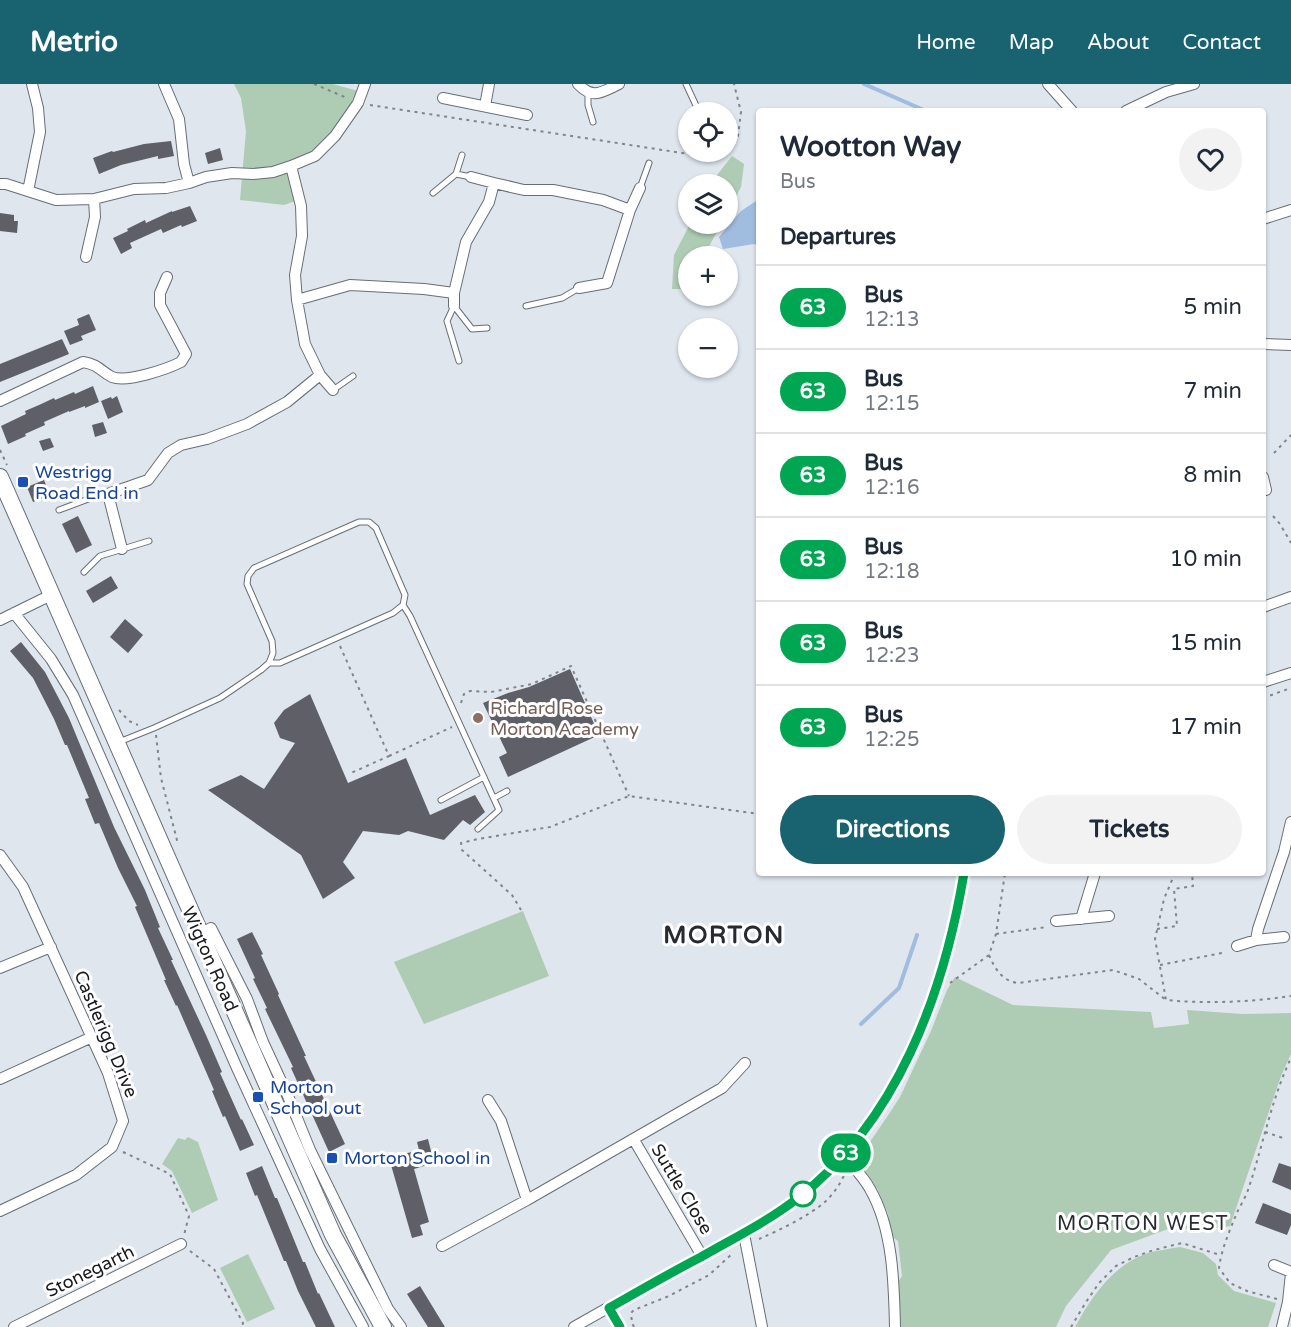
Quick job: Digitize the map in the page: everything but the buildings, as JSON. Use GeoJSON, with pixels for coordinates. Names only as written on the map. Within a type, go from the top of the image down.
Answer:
{"type":"FeatureCollection","features":[{"type":"Feature","properties":{"kind":"main road","name":"Wigton Road"},"geometry":{"type":"LineString","coordinates":[[5,474],[51,596],[333,1236],[383,1327]]}},
{"type":"Feature","properties":{"kind":"street"},"geometry":{"type":"LineString","coordinates":[[28,191],[40,132],[38,108],[32,84]]}},
{"type":"Feature","properties":{"kind":"street"},"geometry":{"type":"LineString","coordinates":[[164,84],[179,119],[184,164],[189,183]]}},
{"type":"Feature","properties":{"kind":"street"},"geometry":{"type":"LineString","coordinates":[[0,184],[56,200],[94,199],[134,189],[166,188],[206,177],[232,173],[273,172],[315,156],[335,136],[358,103],[366,84]]}},
{"type":"Feature","properties":{"kind":"street"},"geometry":{"type":"LineString","coordinates":[[485,106],[489,84]]}},
{"type":"Feature","properties":{"kind":"street"},"geometry":{"type":"LineString","coordinates":[[578,84],[588,93],[599,94],[619,84]]}},
{"type":"Feature","properties":{"kind":"street"},"geometry":{"type":"LineString","coordinates":[[1048,84],[1069,108]]}},
{"type":"Feature","properties":{"kind":"street"},"geometry":{"type":"LineString","coordinates":[[1132,108],[1166,92],[1194,84]]}},
{"type":"Feature","properties":{"kind":"street"},"geometry":{"type":"LineString","coordinates":[[443,98],[526,115]]}},
{"type":"Feature","properties":{"kind":"street"},"geometry":{"type":"LineString","coordinates":[[291,166],[301,206],[302,236],[295,275],[305,344],[320,375],[333,390]]}},
{"type":"Feature","properties":{"kind":"street"},"geometry":{"type":"LineString","coordinates":[[471,177],[524,190],[553,190],[603,200],[630,210]]}},
{"type":"Feature","properties":{"kind":"street"},"geometry":{"type":"LineString","coordinates":[[454,306],[454,293],[466,242],[489,202],[494,183]]}},
{"type":"Feature","properties":{"kind":"street"},"geometry":{"type":"LineString","coordinates":[[579,288],[608,283],[630,210],[640,188]]}},
{"type":"Feature","properties":{"kind":"street"},"geometry":{"type":"LineString","coordinates":[[86,257],[95,217],[94,199]]}},
{"type":"Feature","properties":{"kind":"street"},"geometry":{"type":"LineString","coordinates":[[1266,218],[1291,210]]}},
{"type":"Feature","properties":{"kind":"street"},"geometry":{"type":"LineString","coordinates":[[0,401],[83,362],[94,364],[113,377],[125,379],[166,369],[181,362],[186,354],[160,306],[160,293],[167,277]]}},
{"type":"Feature","properties":{"kind":"street"},"geometry":{"type":"LineString","coordinates":[[297,300],[350,285],[454,293]]}},
{"type":"Feature","properties":{"kind":"street"},"geometry":{"type":"LineString","coordinates":[[1266,344],[1291,345]]}},
{"type":"Feature","properties":{"kind":"street"},"geometry":{"type":"LineString","coordinates":[[122,549],[108,494],[148,480],[168,453],[181,445],[207,439],[247,424],[287,402],[320,375]]}},
{"type":"Feature","properties":{"kind":"street"},"geometry":{"type":"LineString","coordinates":[[0,620],[51,596]]}},
{"type":"Feature","properties":{"kind":"street"},"geometry":{"type":"LineString","coordinates":[[1266,606],[1291,597]]}},
{"type":"Feature","properties":{"kind":"street","name":"Wigton Road"},"geometry":{"type":"LineString","coordinates":[[14,613],[51,659],[73,695],[237,1068],[320,1249],[363,1327]]}},
{"type":"Feature","properties":{"kind":"street"},"geometry":{"type":"LineString","coordinates":[[1266,681],[1291,673]]}},
{"type":"Feature","properties":{"kind":"street"},"geometry":{"type":"LineString","coordinates":[[1256,940],[1284,852],[1291,822]]}},
{"type":"Feature","properties":{"kind":"street","name":"Castlerigg Drive"},"geometry":{"type":"LineString","coordinates":[[0,855],[23,887],[108,1074],[123,1120],[112,1147]]}},
{"type":"Feature","properties":{"kind":"street"},"geometry":{"type":"LineString","coordinates":[[574,1327],[744,1234],[779,1212],[821,1179],[844,1156],[874,1116],[903,1068],[918,1033],[932,1000],[951,939],[963,876]]}},
{"type":"Feature","properties":{"kind":"street"},"geometry":{"type":"LineString","coordinates":[[1081,919],[1094,876]]}},
{"type":"Feature","properties":{"kind":"street"},"geometry":{"type":"LineString","coordinates":[[1053,924],[1109,916]]}},
{"type":"Feature","properties":{"kind":"street","name":"Wigton Road"},"geometry":{"type":"LineString","coordinates":[[200,933],[211,928],[247,999],[310,1150],[388,1309],[401,1327]]}},
{"type":"Feature","properties":{"kind":"street"},"geometry":{"type":"LineString","coordinates":[[1237,946],[1256,940],[1284,937]]}},
{"type":"Feature","properties":{"kind":"street"},"geometry":{"type":"LineString","coordinates":[[0,968],[51,947]]}},
{"type":"Feature","properties":{"kind":"street"},"geometry":{"type":"LineString","coordinates":[[0,1079],[92,1037]]}},
{"type":"Feature","properties":{"kind":"street","name":"Suttle Close"},"geometry":{"type":"LineString","coordinates":[[442,1246],[634,1140],[722,1088],[746,1063]]}},
{"type":"Feature","properties":{"kind":"street"},"geometry":{"type":"LineString","coordinates":[[488,1100],[501,1121],[526,1200]]}},
{"type":"Feature","properties":{"kind":"street","name":"Suttle Close"},"geometry":{"type":"LineString","coordinates":[[634,1140],[702,1256]]}},
{"type":"Feature","properties":{"kind":"street"},"geometry":{"type":"LineString","coordinates":[[0,1211],[76,1175],[112,1147]]}},
{"type":"Feature","properties":{"kind":"street"},"geometry":{"type":"LineString","coordinates":[[844,1156],[870,1188],[885,1227],[891,1262],[894,1327]]}},
{"type":"Feature","properties":{"kind":"street"},"geometry":{"type":"LineString","coordinates":[[744,1234],[762,1327]]}},
{"type":"Feature","properties":{"kind":"street","name":"Stonegarth"},"geometry":{"type":"LineString","coordinates":[[14,1327],[181,1244]]}},
{"type":"Feature","properties":{"kind":"street"},"geometry":{"type":"LineString","coordinates":[[1274,1265],[1291,1273],[1282,1327]]}},
{"type":"Feature","properties":{"kind":"street"},"geometry":{"type":"LineString","coordinates":[[609,1308],[620,1327]]}},
{"type":"Feature","properties":{"kind":"lane"},"geometry":{"type":"LineString","coordinates":[[686,84],[694,102]]}},
{"type":"Feature","properties":{"kind":"lane"},"geometry":{"type":"LineString","coordinates":[[588,93],[588,105],[593,122]]}},
{"type":"Feature","properties":{"kind":"lane"},"geometry":{"type":"LineString","coordinates":[[433,194],[456,174],[462,155]]}},
{"type":"Feature","properties":{"kind":"lane"},"geometry":{"type":"LineString","coordinates":[[640,188],[649,163]]}},
{"type":"Feature","properties":{"kind":"lane"},"geometry":{"type":"LineString","coordinates":[[456,174],[471,177]]}},
{"type":"Feature","properties":{"kind":"lane"},"geometry":{"type":"LineString","coordinates":[[526,306],[562,298],[579,288]]}},
{"type":"Feature","properties":{"kind":"lane"},"geometry":{"type":"LineString","coordinates":[[459,361],[447,321],[454,306],[472,329],[487,328]]}},
{"type":"Feature","properties":{"kind":"lane"},"geometry":{"type":"LineString","coordinates":[[333,390],[353,376]]}},
{"type":"Feature","properties":{"kind":"lane"},"geometry":{"type":"LineString","coordinates":[[59,510],[108,494]]}},
{"type":"Feature","properties":{"kind":"lane"},"geometry":{"type":"LineString","coordinates":[[116,743],[220,698],[269,663],[273,653],[272,641],[247,584],[248,576],[254,568],[359,522],[369,522],[376,528],[405,595],[403,605],[393,613],[280,663],[269,663]]}},
{"type":"Feature","properties":{"kind":"lane"},"geometry":{"type":"LineString","coordinates":[[84,572],[100,556],[148,541]]}},
{"type":"Feature","properties":{"kind":"lane"},"geometry":{"type":"LineString","coordinates":[[403,605],[499,810],[478,829]]}},
{"type":"Feature","properties":{"kind":"lane"},"geometry":{"type":"LineString","coordinates":[[441,800],[484,777]]}},
{"type":"Feature","properties":{"kind":"lane"},"geometry":{"type":"LineString","coordinates":[[494,798],[507,791]]}},
{"type":"Feature","properties":{"kind":"path"},"geometry":{"type":"LineString","coordinates":[[314,84],[358,103],[678,152]]}},
{"type":"Feature","properties":{"kind":"path"},"geometry":{"type":"LineString","coordinates":[[734,84],[741,112],[738,136]]}},
{"type":"Feature","properties":{"kind":"path"},"geometry":{"type":"LineString","coordinates":[[1274,453],[1291,435]]}},
{"type":"Feature","properties":{"kind":"path"},"geometry":{"type":"LineString","coordinates":[[0,450],[5,474]]}},
{"type":"Feature","properties":{"kind":"path"},"geometry":{"type":"LineString","coordinates":[[1273,516],[1291,543]]}},
{"type":"Feature","properties":{"kind":"path"},"geometry":{"type":"LineString","coordinates":[[337,638],[389,756]]}},
{"type":"Feature","properties":{"kind":"path"},"geometry":{"type":"LineString","coordinates":[[351,773],[458,721],[464,694],[492,692],[532,684],[571,666],[629,796]]}},
{"type":"Feature","properties":{"kind":"path"},"geometry":{"type":"LineString","coordinates":[[1266,697],[1288,689]]}},
{"type":"Feature","properties":{"kind":"path"},"geometry":{"type":"LineString","coordinates":[[117,708],[129,721],[139,725],[151,721],[161,778],[179,846]]}},
{"type":"Feature","properties":{"kind":"path"},"geometry":{"type":"LineString","coordinates":[[521,910],[512,895],[462,850],[461,843],[550,827],[629,796],[756,814]]}},
{"type":"Feature","properties":{"kind":"path"},"geometry":{"type":"LineString","coordinates":[[948,984],[989,955],[996,934],[1005,876]]}},
{"type":"Feature","properties":{"kind":"path"},"geometry":{"type":"LineString","coordinates":[[1166,1000],[1155,939],[1174,876]]}},
{"type":"Feature","properties":{"kind":"path"},"geometry":{"type":"LineString","coordinates":[[1168,891],[1193,886],[1192,876]]}},
{"type":"Feature","properties":{"kind":"path"},"geometry":{"type":"LineString","coordinates":[[1157,929],[1178,926],[1174,889]]}},
{"type":"Feature","properties":{"kind":"path"},"geometry":{"type":"LineString","coordinates":[[996,934],[1053,924]]}},
{"type":"Feature","properties":{"kind":"path"},"geometry":{"type":"LineString","coordinates":[[1159,965],[1222,953]]}},
{"type":"Feature","properties":{"kind":"path"},"geometry":{"type":"LineString","coordinates":[[989,955],[996,970],[1010,982],[1018,983],[1113,970],[1139,979],[1166,1000],[1190,1003],[1291,996]]}},
{"type":"Feature","properties":{"kind":"path"},"geometry":{"type":"LineString","coordinates":[[1287,1302],[1247,1291],[1230,1283],[1219,1268],[1221,1256],[1247,1192],[1264,1132],[1291,1058]]}},
{"type":"Feature","properties":{"kind":"path"},"geometry":{"type":"LineString","coordinates":[[1264,1132],[1283,1138]]}},
{"type":"Feature","properties":{"kind":"path"},"geometry":{"type":"LineString","coordinates":[[112,1147],[170,1174],[189,1216],[181,1244],[214,1269],[243,1323],[242,1327]]}},
{"type":"Feature","properties":{"kind":"path"},"geometry":{"type":"LineString","coordinates":[[756,1240],[811,1212],[826,1201],[847,1170]]}},
{"type":"Feature","properties":{"kind":"path"},"geometry":{"type":"LineString","coordinates":[[1071,1327],[1099,1283],[1116,1266],[1134,1257],[1182,1243],[1221,1256]]}},
{"type":"Feature","properties":{"kind":"path"},"geometry":{"type":"LineString","coordinates":[[634,1327],[631,1313],[634,1310],[654,1304],[709,1275],[732,1254]]}},
{"type":"Feature","properties":{"kind":"green space"},"geometry":{"type":"Polygon","coordinates":[[[234,84],[333,84],[358,91],[354,105],[313,154],[289,165],[298,200],[284,205],[240,200],[246,131],[241,98],[234,84]]]}},
{"type":"Feature","properties":{"kind":"green space"},"geometry":{"type":"Polygon","coordinates":[[[738,160],[744,164],[738,193],[738,174],[718,174],[727,162],[738,162],[738,160]]]}},
{"type":"Feature","properties":{"kind":"green space"},"geometry":{"type":"Polygon","coordinates":[[[685,234],[716,234],[709,246],[679,246],[685,234]]]}},
{"type":"Feature","properties":{"kind":"green space"},"geometry":{"type":"Polygon","coordinates":[[[678,247],[678,289],[672,289],[674,255],[678,247]]]}},
{"type":"Feature","properties":{"kind":"green space"},"geometry":{"type":"Polygon","coordinates":[[[523,911],[549,976],[424,1024],[394,962],[523,911]]]}},
{"type":"Feature","properties":{"kind":"green space"},"geometry":{"type":"Polygon","coordinates":[[[955,977],[1013,1005],[1151,1012],[1154,1028],[1189,1024],[1187,1010],[1242,1014],[1291,1013],[1291,1054],[1281,1076],[1230,1226],[1210,1229],[1168,1229],[1111,1250],[1066,1306],[1056,1327],[899,1327],[898,1282],[902,1276],[898,1241],[891,1232],[888,1214],[878,1190],[860,1164],[861,1155],[900,1097],[931,1031],[947,990],[955,977]]]}},
{"type":"Feature","properties":{"kind":"green space"},"geometry":{"type":"Polygon","coordinates":[[[188,1137],[198,1142],[218,1200],[192,1213],[172,1171],[162,1164],[178,1138],[185,1140],[188,1137]]]}},
{"type":"Feature","properties":{"kind":"green space"},"geometry":{"type":"Polygon","coordinates":[[[1180,1247],[1203,1253],[1216,1264],[1218,1275],[1234,1291],[1276,1303],[1268,1327],[1075,1327],[1096,1293],[1124,1265],[1148,1253],[1180,1247]]]}},
{"type":"Feature","properties":{"kind":"green space"},"geometry":{"type":"Polygon","coordinates":[[[248,1254],[275,1309],[247,1322],[220,1268],[248,1254]]]}},
{"type":"Feature","properties":{"kind":"water"},"geometry":{"type":"Polygon","coordinates":[[[756,201],[756,245],[722,246],[719,237],[722,234],[738,234],[738,215],[756,201]]]}},
{"type":"Feature","properties":{"kind":"waterway"},"geometry":{"type":"LineString","coordinates":[[864,84],[919,108]]}},
{"type":"Feature","properties":{"kind":"waterway"},"geometry":{"type":"LineString","coordinates":[[861,1024],[899,988],[917,935]]}},
{"type":"Feature","properties":{"kind":"bus line","name":"63"},"geometry":{"type":"LineString","coordinates":[[620,1327],[609,1308],[744,1234],[779,1212],[821,1179],[852,1146],[874,1116],[903,1068],[925,1017],[951,939],[963,876]]}},
{"type":"Feature","properties":{"kind":"place","name":"Westrigg Road End in"},"geometry":{"type":"Point","coordinates":[23,482]}},
{"type":"Feature","properties":{"kind":"place","name":"Richard Rose Morton Academy"},"geometry":{"type":"Point","coordinates":[478,718]}},
{"type":"Feature","properties":{"kind":"place","name":"Morton School out"},"geometry":{"type":"Point","coordinates":[258,1097]}},
{"type":"Feature","properties":{"kind":"place","name":"Morton School in"},"geometry":{"type":"Point","coordinates":[332,1158]}},
{"type":"Feature","properties":{"kind":"district","name":"MORTON"},"geometry":{"type":"Point","coordinates":[724,935]}},
{"type":"Feature","properties":{"kind":"district","name":"MORTON WEST"},"geometry":{"type":"Point","coordinates":[1143,1223]}}]}
